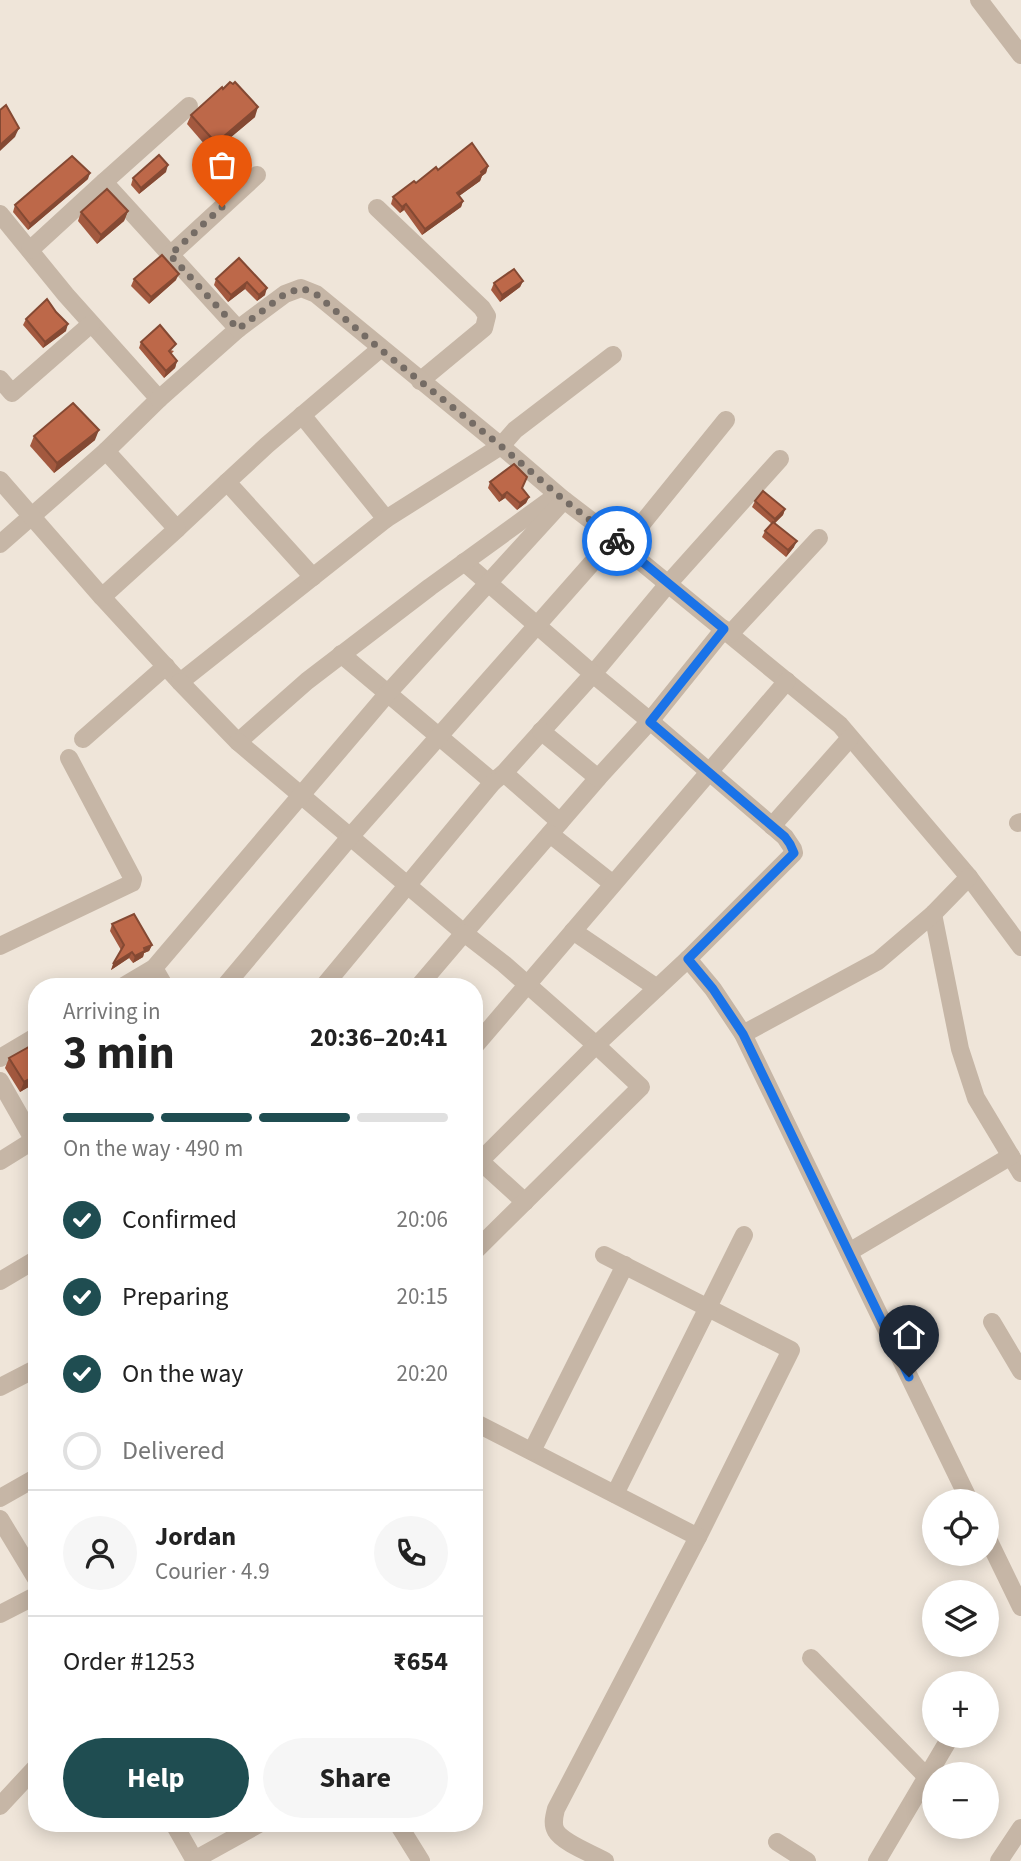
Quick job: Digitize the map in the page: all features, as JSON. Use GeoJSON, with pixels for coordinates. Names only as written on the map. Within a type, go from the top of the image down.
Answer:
{"type":"FeatureCollection","features":[{"type":"Feature","properties":{"kind":"street"},"geometry":{"type":"LineString","coordinates":[[979,0],[1021,55]]}},
{"type":"Feature","properties":{"kind":"street"},"geometry":{"type":"LineString","coordinates":[[30,250],[189,106]]}},
{"type":"Feature","properties":{"kind":"street"},"geometry":{"type":"LineString","coordinates":[[170,255],[257,175]]}},
{"type":"Feature","properties":{"kind":"street"},"geometry":{"type":"LineString","coordinates":[[104,182],[238,329]]}},
{"type":"Feature","properties":{"kind":"street"},"geometry":{"type":"LineString","coordinates":[[377,208],[482,308],[487,316],[485,328],[420,381]]}},
{"type":"Feature","properties":{"kind":"street"},"geometry":{"type":"LineString","coordinates":[[0,214],[66,295],[159,399]]}},
{"type":"Feature","properties":{"kind":"street"},"geometry":{"type":"LineString","coordinates":[[0,544],[238,329],[285,294],[301,288],[316,294],[839,725],[969,877],[1021,947]]}},
{"type":"Feature","properties":{"kind":"street"},"geometry":{"type":"LineString","coordinates":[[4,392],[91,324]]}},
{"type":"Feature","properties":{"kind":"street"},"geometry":{"type":"LineString","coordinates":[[102,597],[302,415],[380,349]]}},
{"type":"Feature","properties":{"kind":"street"},"geometry":{"type":"LineString","coordinates":[[180,682],[386,519],[501,446],[515,430],[613,355]]}},
{"type":"Feature","properties":{"kind":"street"},"geometry":{"type":"LineString","coordinates":[[302,415],[386,519]]}},
{"type":"Feature","properties":{"kind":"street"},"geometry":{"type":"LineString","coordinates":[[232,978],[349,837],[536,624],[618,543],[726,420]]}},
{"type":"Feature","properties":{"kind":"street"},"geometry":{"type":"LineString","coordinates":[[106,451],[177,529]]}},
{"type":"Feature","properties":{"kind":"street"},"geometry":{"type":"LineString","coordinates":[[331,978],[499,777],[593,674],[668,584],[780,459]]}},
{"type":"Feature","properties":{"kind":"street"},"geometry":{"type":"LineString","coordinates":[[0,480],[102,597],[238,742],[527,985],[641,1087],[483,1243]]}},
{"type":"Feature","properties":{"kind":"street"},"geometry":{"type":"LineString","coordinates":[[227,482],[313,577]]}},
{"type":"Feature","properties":{"kind":"street"},"geometry":{"type":"LineString","coordinates":[[238,742],[341,654],[464,562],[561,497]]}},
{"type":"Feature","properties":{"kind":"street"},"geometry":{"type":"LineString","coordinates":[[137,978],[154,968],[388,693],[561,497]]}},
{"type":"Feature","properties":{"kind":"street"},"geometry":{"type":"LineString","coordinates":[[426,978],[727,631],[818,538]]}},
{"type":"Feature","properties":{"kind":"street"},"geometry":{"type":"LineString","coordinates":[[464,562],[785,837],[794,853],[483,1158]]}},
{"type":"Feature","properties":{"kind":"street"},"geometry":{"type":"LineString","coordinates":[[341,654],[439,735],[499,777],[613,884]]}},
{"type":"Feature","properties":{"kind":"street"},"geometry":{"type":"LineString","coordinates":[[83,739],[166,666]]}},
{"type":"Feature","properties":{"kind":"street"},"geometry":{"type":"LineString","coordinates":[[483,1036],[787,681]]}},
{"type":"Feature","properties":{"kind":"street"},"geometry":{"type":"LineString","coordinates":[[541,731],[598,778]]}},
{"type":"Feature","properties":{"kind":"street"},"geometry":{"type":"LineString","coordinates":[[772,827],[850,738]]}},
{"type":"Feature","properties":{"kind":"street"},"geometry":{"type":"LineString","coordinates":[[0,946],[132,883],[133,879],[69,758]]}},
{"type":"Feature","properties":{"kind":"street"},"geometry":{"type":"LineString","coordinates":[[743,1034],[878,961],[933,914],[969,877]]}},
{"type":"Feature","properties":{"kind":"street"},"geometry":{"type":"LineString","coordinates":[[933,914],[960,1049],[976,1098],[1021,1173]]}},
{"type":"Feature","properties":{"kind":"street"},"geometry":{"type":"LineString","coordinates":[[573,930],[657,988]]}},
{"type":"Feature","properties":{"kind":"street"},"geometry":{"type":"LineString","coordinates":[[688,959],[713,989],[743,1034],[964,1489]]}},
{"type":"Feature","properties":{"kind":"street"},"geometry":{"type":"LineString","coordinates":[[154,968],[160,978]]}},
{"type":"Feature","properties":{"kind":"street"},"geometry":{"type":"LineString","coordinates":[[0,1058],[28,1041]]}},
{"type":"Feature","properties":{"kind":"street"},"geometry":{"type":"LineString","coordinates":[[0,1081],[28,1128]]}},
{"type":"Feature","properties":{"kind":"street"},"geometry":{"type":"LineString","coordinates":[[0,1161],[28,1145]]}},
{"type":"Feature","properties":{"kind":"street"},"geometry":{"type":"LineString","coordinates":[[849,1252],[1011,1156]]}},
{"type":"Feature","properties":{"kind":"street"},"geometry":{"type":"LineString","coordinates":[[483,1169],[525,1202]]}},
{"type":"Feature","properties":{"kind":"street"},"geometry":{"type":"LineString","coordinates":[[615,1494],[744,1235]]}},
{"type":"Feature","properties":{"kind":"street"},"geometry":{"type":"LineString","coordinates":[[604,1255],[791,1350],[698,1537],[556,1809],[553,1819],[562,1838],[605,1861]]}},
{"type":"Feature","properties":{"kind":"street"},"geometry":{"type":"LineString","coordinates":[[0,1281],[28,1264]]}},
{"type":"Feature","properties":{"kind":"street"},"geometry":{"type":"LineString","coordinates":[[531,1451],[625,1265]]}},
{"type":"Feature","properties":{"kind":"street"},"geometry":{"type":"LineString","coordinates":[[992,1321],[1021,1371]]}},
{"type":"Feature","properties":{"kind":"street"},"geometry":{"type":"LineString","coordinates":[[0,1387],[28,1373]]}},
{"type":"Feature","properties":{"kind":"street"},"geometry":{"type":"LineString","coordinates":[[483,1427],[698,1537]]}},
{"type":"Feature","properties":{"kind":"street"},"geometry":{"type":"LineString","coordinates":[[0,1497],[28,1482]]}},
{"type":"Feature","properties":{"kind":"street"},"geometry":{"type":"LineString","coordinates":[[0,1519],[28,1565]]}},
{"type":"Feature","properties":{"kind":"street"},"geometry":{"type":"LineString","coordinates":[[999,1562],[1021,1607]]}},
{"type":"Feature","properties":{"kind":"street"},"geometry":{"type":"LineString","coordinates":[[0,1614],[28,1599]]}},
{"type":"Feature","properties":{"kind":"street"},"geometry":{"type":"LineString","coordinates":[[811,1658],[922,1772]]}},
{"type":"Feature","properties":{"kind":"street"},"geometry":{"type":"LineString","coordinates":[[0,1806],[28,1776]]}},
{"type":"Feature","properties":{"kind":"street"},"geometry":{"type":"LineString","coordinates":[[877,1861],[922,1785]]}},
{"type":"Feature","properties":{"kind":"street"},"geometry":{"type":"LineString","coordinates":[[999,1861],[1021,1828]]}},
{"type":"Feature","properties":{"kind":"street"},"geometry":{"type":"LineString","coordinates":[[179,1832],[195,1860],[245,1832]]}},
{"type":"Feature","properties":{"kind":"street"},"geometry":{"type":"LineString","coordinates":[[403,1832],[421,1861]]}},
{"type":"Feature","properties":{"kind":"street"},"geometry":{"type":"LineString","coordinates":[[777,1842],[807,1861]]}},
{"type":"Feature","properties":{"kind":"building"},"geometry":{"type":"Polygon","coordinates":[[[230,82],[235,82],[258,107],[216,143],[191,115],[230,82]]]}},
{"type":"Feature","properties":{"kind":"building"},"geometry":{"type":"Polygon","coordinates":[[[6,105],[19,128],[0,145],[0,110],[6,105]]]}},
{"type":"Feature","properties":{"kind":"building"},"geometry":{"type":"Polygon","coordinates":[[[472,143],[488,166],[457,193],[463,201],[425,229],[406,204],[402,207],[393,197],[436,167],[438,170],[472,143]]]}},
{"type":"Feature","properties":{"kind":"building"},"geometry":{"type":"Polygon","coordinates":[[[159,155],[168,165],[141,188],[133,178],[159,155]]]}},
{"type":"Feature","properties":{"kind":"building"},"geometry":{"type":"Polygon","coordinates":[[[72,156],[90,173],[30,224],[15,205],[72,156]]]}},
{"type":"Feature","properties":{"kind":"building"},"geometry":{"type":"Polygon","coordinates":[[[107,189],[128,211],[101,235],[81,212],[107,189]]]}},
{"type":"Feature","properties":{"kind":"building"},"geometry":{"type":"Polygon","coordinates":[[[162,255],[179,274],[151,297],[134,279],[162,255]]]}},
{"type":"Feature","properties":{"kind":"building"},"geometry":{"type":"Polygon","coordinates":[[[239,258],[267,288],[259,295],[247,282],[231,295],[216,279],[239,258]]]}},
{"type":"Feature","properties":{"kind":"building"},"geometry":{"type":"Polygon","coordinates":[[[514,269],[523,281],[502,295],[494,283],[514,269]]]}},
{"type":"Feature","properties":{"kind":"building"},"geometry":{"type":"Polygon","coordinates":[[[47,299],[68,324],[45,342],[26,319],[47,299]]]}},
{"type":"Feature","properties":{"kind":"building"},"geometry":{"type":"Polygon","coordinates":[[[160,325],[176,344],[169,351],[177,361],[166,371],[141,342],[160,325]]]}},
{"type":"Feature","properties":{"kind":"building"},"geometry":{"type":"Polygon","coordinates":[[[73,403],[99,430],[57,463],[34,436],[73,403]]]}},
{"type":"Feature","properties":{"kind":"building"},"geometry":{"type":"Polygon","coordinates":[[[514,464],[527,477],[522,488],[529,497],[520,503],[507,492],[502,496],[490,482],[514,464]]]}},
{"type":"Feature","properties":{"kind":"building"},"geometry":{"type":"Polygon","coordinates":[[[763,491],[785,509],[775,519],[755,501],[763,491]]]}},
{"type":"Feature","properties":{"kind":"building"},"geometry":{"type":"Polygon","coordinates":[[[773,522],[797,541],[788,550],[765,531],[773,522]]]}},
{"type":"Feature","properties":{"kind":"building"},"geometry":{"type":"Polygon","coordinates":[[[134,914],[152,945],[135,956],[132,952],[113,964],[124,945],[112,924],[134,914]]]}},
{"type":"Feature","properties":{"kind":"building"},"geometry":{"type":"Polygon","coordinates":[[[28,1047],[28,1080],[24,1082],[9,1058],[28,1047]]]}},
{"type":"Feature","properties":{"kind":"way so far"},"geometry":{"type":"LineString","coordinates":[[222,207],[170,255],[238,329],[285,294],[301,288],[316,294],[617,541]]}},
{"type":"Feature","properties":{"kind":"route"},"geometry":{"type":"LineString","coordinates":[[617,541],[724,629],[650,722],[785,837],[794,853],[688,959],[713,989],[743,1034],[909,1377]]}}]}
